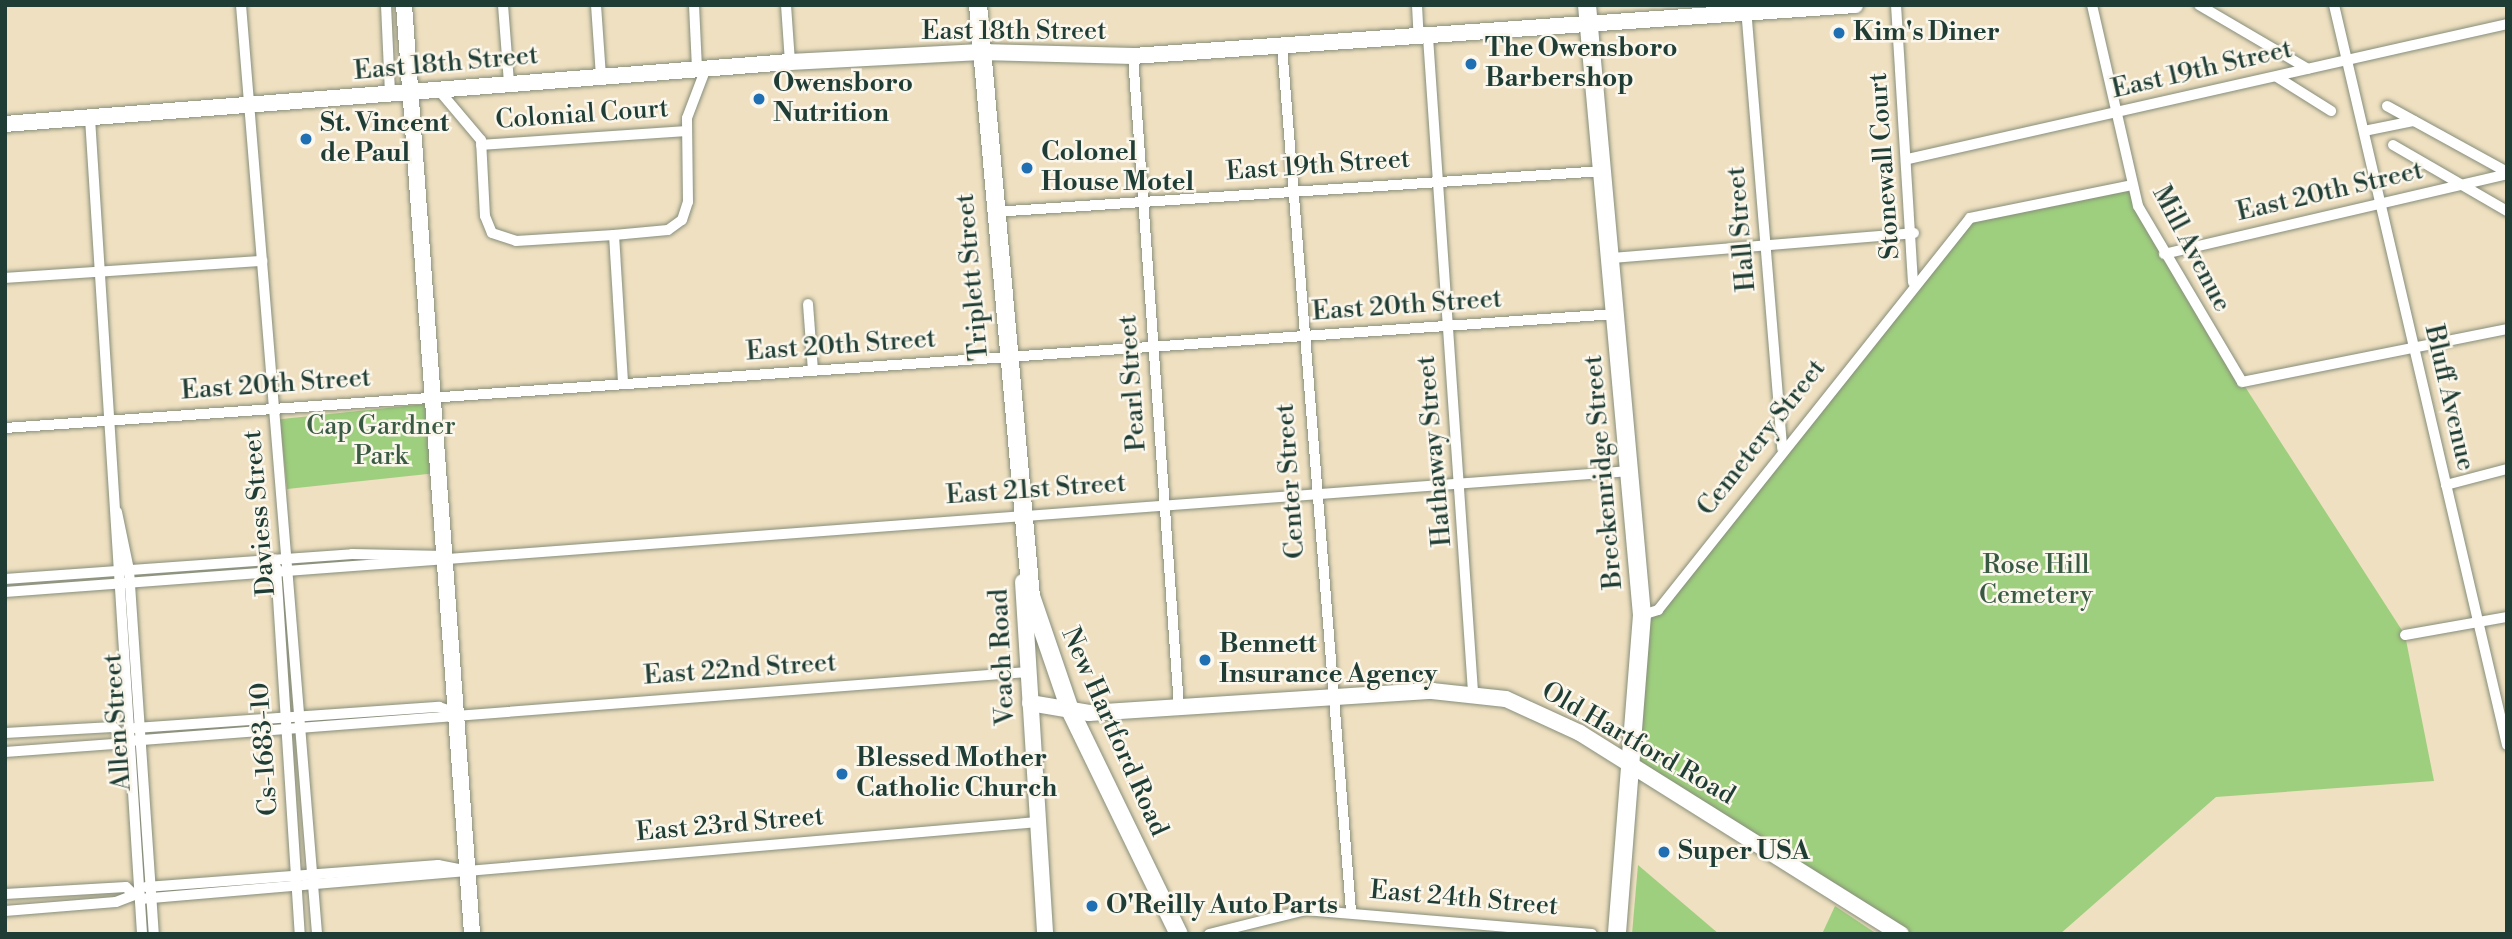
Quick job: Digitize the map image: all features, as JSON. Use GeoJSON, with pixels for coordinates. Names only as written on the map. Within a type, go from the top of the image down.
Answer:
{"type":"FeatureCollection","features":[{"type":"Feature","properties":{"kind":"main road","name":"Triplett Street"},"geometry":{"type":"LineString","coordinates":[[978,5],[1022,545]]}},
{"type":"Feature","properties":{"kind":"main road","name":"Breckenridge Street"},"geometry":{"type":"LineString","coordinates":[[1587,5],[1642,615],[1633,765],[1616,934]]}},
{"type":"Feature","properties":{"kind":"main road","name":"New Hartford Road"},"geometry":{"type":"LineString","coordinates":[[1022,545],[1036,618],[1070,710],[1179,934]]}},
{"type":"Feature","properties":{"kind":"street","name":"Daviess Street"},"geometry":{"type":"LineString","coordinates":[[241,5],[273,408],[281,566],[299,716],[317,934]]}},
{"type":"Feature","properties":{"kind":"street"},"geometry":{"type":"LineString","coordinates":[[386,5],[390,92]]}},
{"type":"Feature","properties":{"kind":"street"},"geometry":{"type":"LineString","coordinates":[[404,5],[472,934]]}},
{"type":"Feature","properties":{"kind":"street"},"geometry":{"type":"LineString","coordinates":[[503,5],[509,83]]}},
{"type":"Feature","properties":{"kind":"street"},"geometry":{"type":"LineString","coordinates":[[596,5],[601,76]]}},
{"type":"Feature","properties":{"kind":"street"},"geometry":{"type":"LineString","coordinates":[[694,5],[702,68]]}},
{"type":"Feature","properties":{"kind":"street"},"geometry":{"type":"LineString","coordinates":[[786,5],[790,62]]}},
{"type":"Feature","properties":{"kind":"street","name":"Hathaway Street"},"geometry":{"type":"LineString","coordinates":[[1417,5],[1424,38],[1437,180],[1473,692]]}},
{"type":"Feature","properties":{"kind":"street","name":"East 18th Street"},"geometry":{"type":"LineString","coordinates":[[5,124],[790,62],[981,52],[1133,56],[1590,27],[1747,10],[1855,5]]}},
{"type":"Feature","properties":{"kind":"street","name":"Stonewall Court"},"geometry":{"type":"LineString","coordinates":[[1896,5],[1914,233],[1913,282]]}},
{"type":"Feature","properties":{"kind":"street","name":"Mill Avenue"},"geometry":{"type":"LineString","coordinates":[[2092,5],[2132,185],[2164,254],[2242,382],[2413,349]]}},
{"type":"Feature","properties":{"kind":"street"},"geometry":{"type":"LineString","coordinates":[[2199,5],[2308,69]]}},
{"type":"Feature","properties":{"kind":"street","name":"Bluff Avenue"},"geometry":{"type":"LineString","coordinates":[[2334,5],[2507,745]]}},
{"type":"Feature","properties":{"kind":"street","name":"Hall Street"},"geometry":{"type":"LineString","coordinates":[[1747,10],[1782,449]]}},
{"type":"Feature","properties":{"kind":"street","name":"East 19th Street"},"geometry":{"type":"LineString","coordinates":[[1908,159],[2507,24]]}},
{"type":"Feature","properties":{"kind":"street","name":"Center Street"},"geometry":{"type":"LineString","coordinates":[[1282,47],[1330,697],[1351,855],[1351,912]]}},
{"type":"Feature","properties":{"kind":"street","name":"Pearl Street"},"geometry":{"type":"LineString","coordinates":[[1133,56],[1179,708]]}},
{"type":"Feature","properties":{"kind":"street","name":"Colonial Court"},"geometry":{"type":"LineString","coordinates":[[438,88],[481,145],[485,216],[498,238],[614,235],[668,230],[682,220],[688,202],[686,131],[702,68]]}},
{"type":"Feature","properties":{"kind":"street"},"geometry":{"type":"LineString","coordinates":[[2277,77],[2331,111]]}},
{"type":"Feature","properties":{"kind":"street"},"geometry":{"type":"LineString","coordinates":[[2387,106],[2507,173]]}},
{"type":"Feature","properties":{"kind":"street","name":"Allen Street"},"geometry":{"type":"LineString","coordinates":[[90,118],[111,420],[116,571],[126,735],[142,934]]}},
{"type":"Feature","properties":{"kind":"street"},"geometry":{"type":"LineString","coordinates":[[2364,131],[2414,121]]}},
{"type":"Feature","properties":{"kind":"street","name":"Colonial Court"},"geometry":{"type":"LineString","coordinates":[[481,145],[686,131]]}},
{"type":"Feature","properties":{"kind":"street"},"geometry":{"type":"LineString","coordinates":[[2393,145],[2459,186],[2507,211]]}},
{"type":"Feature","properties":{"kind":"street","name":"East 19th Street"},"geometry":{"type":"LineString","coordinates":[[994,212],[1437,180],[1603,171]]}},
{"type":"Feature","properties":{"kind":"street","name":"East 20th Street"},"geometry":{"type":"LineString","coordinates":[[2164,254],[2507,173]]}},
{"type":"Feature","properties":{"kind":"street","name":"Cemetery Street"},"geometry":{"type":"LineString","coordinates":[[1642,615],[1658,610],[1913,282],[1970,218],[2132,185]]}},
{"type":"Feature","properties":{"kind":"street"},"geometry":{"type":"LineString","coordinates":[[1611,258],[1914,233]]}},
{"type":"Feature","properties":{"kind":"street"},"geometry":{"type":"LineString","coordinates":[[614,235],[623,384]]}},
{"type":"Feature","properties":{"kind":"street"},"geometry":{"type":"LineString","coordinates":[[5,278],[262,261]]}},
{"type":"Feature","properties":{"kind":"street"},"geometry":{"type":"LineString","coordinates":[[808,304],[813,370]]}},
{"type":"Feature","properties":{"kind":"street","name":"East 20th Street"},"geometry":{"type":"LineString","coordinates":[[5,428],[1616,314]]}},
{"type":"Feature","properties":{"kind":"street"},"geometry":{"type":"LineString","coordinates":[[2413,349],[2507,329]]}},
{"type":"Feature","properties":{"kind":"street"},"geometry":{"type":"LineString","coordinates":[[2446,485],[2507,469]]}},
{"type":"Feature","properties":{"kind":"street","name":"East 21st Street"},"geometry":{"type":"LineString","coordinates":[[5,579],[129,570],[281,566],[445,556],[1631,471]]}},
{"type":"Feature","properties":{"kind":"street","name":"Allen Street"},"geometry":{"type":"LineString","coordinates":[[115,509],[129,570],[142,727],[154,934]]}},
{"type":"Feature","properties":{"kind":"street","name":"Veach Road"},"geometry":{"type":"LineString","coordinates":[[1022,545],[1045,934]]}},
{"type":"Feature","properties":{"kind":"street","name":"East 21st Street"},"geometry":{"type":"LineString","coordinates":[[5,592],[130,583],[281,566]]}},
{"type":"Feature","properties":{"kind":"street","name":"Cs-1683-10"},"geometry":{"type":"LineString","coordinates":[[281,566],[286,718],[300,934]]}},
{"type":"Feature","properties":{"kind":"street"},"geometry":{"type":"LineString","coordinates":[[2405,635],[2507,617]]}},
{"type":"Feature","properties":{"kind":"street","name":"East 22nd Street"},"geometry":{"type":"LineString","coordinates":[[126,735],[142,740],[287,731],[441,720],[456,713],[1028,672]]}},
{"type":"Feature","properties":{"kind":"street","name":"Old Hartford Road"},"geometry":{"type":"LineString","coordinates":[[1031,709],[1179,708],[1330,697],[1473,692],[1556,720],[1633,765],[1901,934]]}},
{"type":"Feature","properties":{"kind":"street","name":"East 22nd Street"},"geometry":{"type":"LineString","coordinates":[[126,735],[142,727],[299,716],[439,707],[456,713]]}},
{"type":"Feature","properties":{"kind":"street"},"geometry":{"type":"LineString","coordinates":[[5,733],[113,727],[126,735],[114,744],[5,752]]}},
{"type":"Feature","properties":{"kind":"street","name":"East 23rd Street"},"geometry":{"type":"LineString","coordinates":[[137,893],[312,887],[467,871],[1038,822]]}},
{"type":"Feature","properties":{"kind":"street","name":"East 23rd Street"},"geometry":{"type":"LineString","coordinates":[[151,892],[296,875],[438,865],[467,871]]}},
{"type":"Feature","properties":{"kind":"street"},"geometry":{"type":"LineString","coordinates":[[5,894],[126,887],[137,893]]}},
{"type":"Feature","properties":{"kind":"street"},"geometry":{"type":"LineString","coordinates":[[5,911],[116,902],[137,893]]}},
{"type":"Feature","properties":{"kind":"street","name":"East 24th Street"},"geometry":{"type":"LineString","coordinates":[[1209,934],[1267,915],[1351,912],[1592,934]]}},
{"type":"Feature","properties":{"kind":"green space","name":"Rose Hill Cemetery"},"geometry":{"type":"Polygon","coordinates":[[[2132,185],[2242,382],[2405,635],[2434,781],[2216,797],[2060,934],[1901,934],[1633,765],[1642,615],[1658,610],[1970,218],[2132,185]]]}},
{"type":"Feature","properties":{"kind":"green space","name":"Cap Gardner Park"},"geometry":{"type":"Polygon","coordinates":[[[425,404],[432,474],[287,489],[280,419],[425,404]]]}},
{"type":"Feature","properties":{"kind":"green space"},"geometry":{"type":"Polygon","coordinates":[[[1638,865],[1719,934],[1632,934],[1638,865]]]}},
{"type":"Feature","properties":{"kind":"green space"},"geometry":{"type":"Polygon","coordinates":[[[1835,906],[1877,934],[1822,934],[1835,906]]]}},
{"type":"Feature","properties":{"kind":"place","name":"Kim's Diner"},"geometry":{"type":"Point","coordinates":[1839,33]}},
{"type":"Feature","properties":{"kind":"place","name":"The Owensboro Barbershop"},"geometry":{"type":"Point","coordinates":[1471,64]}},
{"type":"Feature","properties":{"kind":"place","name":"Owensboro Nutrition"},"geometry":{"type":"Point","coordinates":[759,99]}},
{"type":"Feature","properties":{"kind":"place","name":"St. Vincent de Paul"},"geometry":{"type":"Point","coordinates":[306,139]}},
{"type":"Feature","properties":{"kind":"place","name":"Colonel House Motel"},"geometry":{"type":"Point","coordinates":[1027,168]}},
{"type":"Feature","properties":{"kind":"place","name":"Bennett Insurance Agency"},"geometry":{"type":"Point","coordinates":[1205,660]}},
{"type":"Feature","properties":{"kind":"place","name":"Blessed Mother Catholic Church"},"geometry":{"type":"Point","coordinates":[842,774]}},
{"type":"Feature","properties":{"kind":"place","name":"Super USA"},"geometry":{"type":"Point","coordinates":[1664,852]}},
{"type":"Feature","properties":{"kind":"place","name":"O'Reilly Auto Parts"},"geometry":{"type":"Point","coordinates":[1092,906]}}]}
